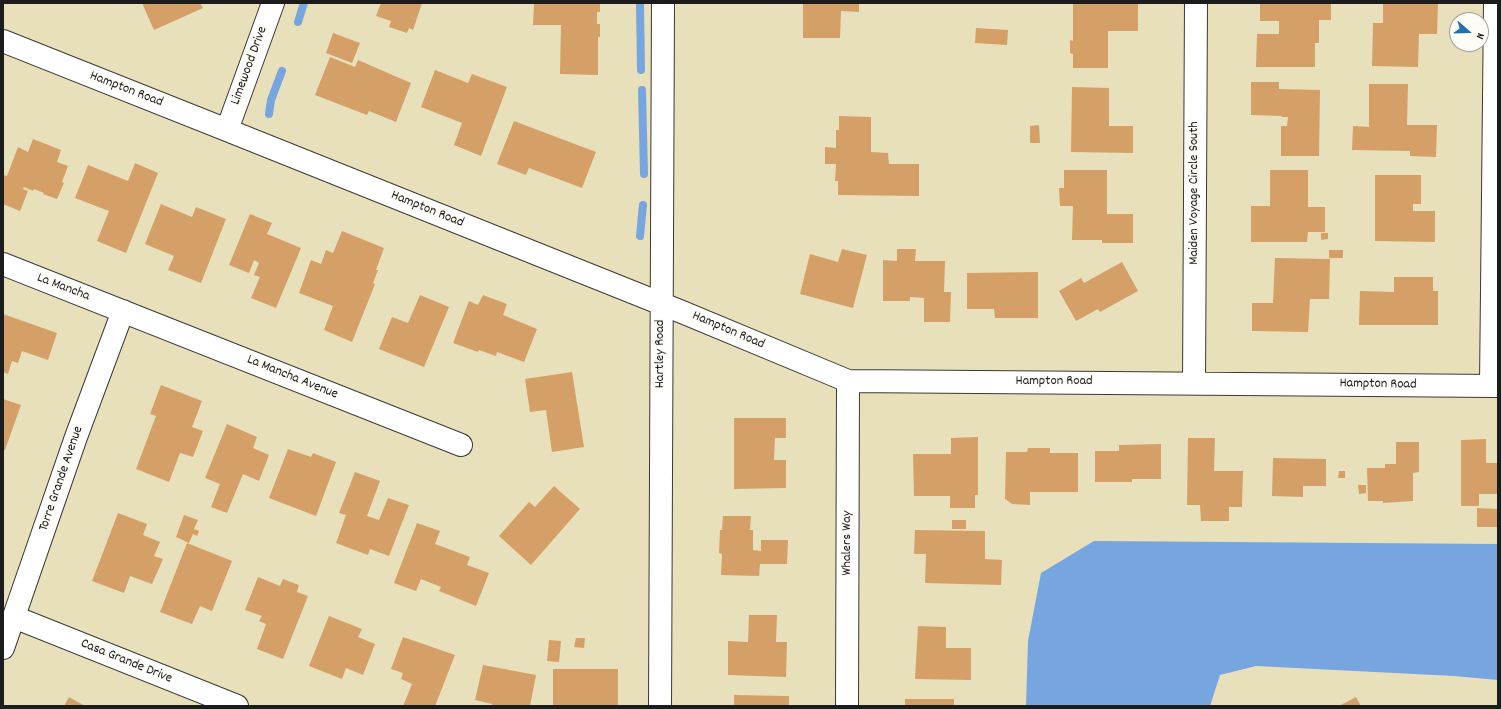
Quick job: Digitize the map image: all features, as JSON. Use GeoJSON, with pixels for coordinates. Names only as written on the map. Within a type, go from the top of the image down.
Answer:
{"type":"FeatureCollection","features":[{"type":"Feature","properties":{"kind":"street","name":"Limewood Drive"},"geometry":{"type":"LineString","coordinates":[[227,130],[273,3]]}},
{"type":"Feature","properties":{"kind":"street","name":"Hartley Road"},"geometry":{"type":"LineString","coordinates":[[660,706],[663,3]]}},
{"type":"Feature","properties":{"kind":"street","name":"Maiden Voyage Circle South"},"geometry":{"type":"LineString","coordinates":[[1194,383],[1196,3]]}},
{"type":"Feature","properties":{"kind":"street"},"geometry":{"type":"LineString","coordinates":[[1495,3],[1495,386]]}},
{"type":"Feature","properties":{"kind":"street","name":"Hampton Road"},"geometry":{"type":"LineString","coordinates":[[3,42],[227,130],[848,380],[1495,386]]}},
{"type":"Feature","properties":{"kind":"street","name":"La Mancha"},"geometry":{"type":"LineString","coordinates":[[3,264],[123,311]]}},
{"type":"Feature","properties":{"kind":"street","name":"La Mancha Avenue"},"geometry":{"type":"LineString","coordinates":[[123,311],[461,445]]}},
{"type":"Feature","properties":{"kind":"street","name":"Torre Grande Avenue"},"geometry":{"type":"LineString","coordinates":[[3,648],[76,437],[123,311]]}},
{"type":"Feature","properties":{"kind":"street","name":"Whalers Way"},"geometry":{"type":"LineString","coordinates":[[847,706],[848,380]]}},
{"type":"Feature","properties":{"kind":"street","name":"Casa Grande Drive"},"geometry":{"type":"LineString","coordinates":[[14,617],[237,706]]}},
{"type":"Feature","properties":{"kind":"water"},"geometry":{"type":"Polygon","coordinates":[[[1094,541],[1498,544],[1498,680],[1454,676],[1256,666],[1220,675],[1210,706],[1026,706],[1028,641],[1041,573],[1094,541]]]}},
{"type":"Feature","properties":{"kind":"building"},"geometry":{"type":"Polygon","coordinates":[[[142,3],[200,3],[203,8],[154,30],[142,3]]]}},
{"type":"Feature","properties":{"kind":"building"},"geometry":{"type":"Polygon","coordinates":[[[381,3],[422,3],[413,30],[409,28],[407,33],[389,27],[391,21],[376,16],[381,3]]]}},
{"type":"Feature","properties":{"kind":"building"},"geometry":{"type":"Polygon","coordinates":[[[534,3],[600,3],[600,12],[597,12],[597,24],[600,24],[600,37],[598,37],[598,75],[560,74],[561,25],[533,25],[534,3]]]}},
{"type":"Feature","properties":{"kind":"building"},"geometry":{"type":"Polygon","coordinates":[[[803,3],[859,3],[859,12],[841,11],[840,38],[803,38],[803,3]]]}},
{"type":"Feature","properties":{"kind":"building"},"geometry":{"type":"Polygon","coordinates":[[[1073,3],[1138,3],[1138,31],[1108,31],[1108,68],[1073,68],[1073,54],[1070,53],[1070,40],[1073,41],[1073,3]]]}},
{"type":"Feature","properties":{"kind":"building"},"geometry":{"type":"Polygon","coordinates":[[[1260,3],[1331,3],[1331,20],[1319,20],[1319,43],[1315,43],[1315,67],[1256,67],[1257,34],[1279,34],[1279,21],[1260,21],[1260,3]]]}},
{"type":"Feature","properties":{"kind":"building"},"geometry":{"type":"Polygon","coordinates":[[[1383,3],[1438,3],[1437,34],[1419,34],[1418,67],[1372,66],[1373,23],[1383,23],[1383,3]]]}},
{"type":"Feature","properties":{"kind":"building"},"geometry":{"type":"Polygon","coordinates":[[[976,28],[1008,30],[1007,45],[975,43],[976,28]]]}},
{"type":"Feature","properties":{"kind":"building"},"geometry":{"type":"Polygon","coordinates":[[[333,33],[360,43],[352,63],[326,53],[333,33]]]}},
{"type":"Feature","properties":{"kind":"building"},"geometry":{"type":"Polygon","coordinates":[[[330,57],[355,67],[358,60],[411,83],[396,122],[369,111],[367,115],[315,95],[330,57]]]}},
{"type":"Feature","properties":{"kind":"building"},"geometry":{"type":"Polygon","coordinates":[[[435,70],[468,83],[472,74],[507,87],[481,156],[454,145],[462,123],[421,107],[435,70]]]}},
{"type":"Feature","properties":{"kind":"building"},"geometry":{"type":"Polygon","coordinates":[[[1251,82],[1279,82],[1279,89],[1320,90],[1319,156],[1281,156],[1281,126],[1287,126],[1288,117],[1251,115],[1251,82]]]}},
{"type":"Feature","properties":{"kind":"building"},"geometry":{"type":"Polygon","coordinates":[[[1369,84],[1408,84],[1407,125],[1437,125],[1436,157],[1410,156],[1410,151],[1352,150],[1353,126],[1369,127],[1369,84]]]}},
{"type":"Feature","properties":{"kind":"building"},"geometry":{"type":"Polygon","coordinates":[[[1072,87],[1109,88],[1109,126],[1133,126],[1133,153],[1071,152],[1072,87]]]}},
{"type":"Feature","properties":{"kind":"building"},"geometry":{"type":"Polygon","coordinates":[[[839,116],[871,117],[871,152],[888,153],[889,164],[919,164],[919,196],[838,195],[838,181],[835,181],[836,164],[825,164],[825,147],[836,148],[836,130],[839,130],[839,116]]]}},
{"type":"Feature","properties":{"kind":"building"},"geometry":{"type":"Polygon","coordinates":[[[514,121],[596,152],[582,188],[529,168],[526,175],[497,164],[514,121]]]}},
{"type":"Feature","properties":{"kind":"building"},"geometry":{"type":"Polygon","coordinates":[[[1039,125],[1040,143],[1030,143],[1030,126],[1039,125]]]}},
{"type":"Feature","properties":{"kind":"building"},"geometry":{"type":"Polygon","coordinates":[[[33,139],[61,150],[57,162],[68,166],[62,182],[64,183],[57,199],[34,189],[33,191],[24,187],[23,189],[28,191],[20,211],[3,204],[3,175],[7,176],[18,147],[28,152],[33,139]]]}},
{"type":"Feature","properties":{"kind":"building"},"geometry":{"type":"Polygon","coordinates":[[[135,163],[158,173],[126,253],[97,241],[109,211],[75,198],[88,165],[128,181],[135,163]]]}},
{"type":"Feature","properties":{"kind":"building"},"geometry":{"type":"Polygon","coordinates":[[[1064,170],[1107,170],[1107,214],[1133,214],[1133,243],[1102,243],[1102,240],[1072,240],[1073,206],[1060,206],[1059,188],[1064,188],[1064,170]]]}},
{"type":"Feature","properties":{"kind":"building"},"geometry":{"type":"Polygon","coordinates":[[[1270,170],[1308,170],[1308,207],[1325,207],[1325,232],[1308,232],[1307,242],[1251,242],[1251,206],[1270,206],[1270,170]]]}},
{"type":"Feature","properties":{"kind":"building"},"geometry":{"type":"Polygon","coordinates":[[[1375,175],[1421,175],[1421,204],[1413,204],[1413,211],[1435,211],[1435,242],[1375,241],[1375,175]]]}},
{"type":"Feature","properties":{"kind":"building"},"geometry":{"type":"Polygon","coordinates":[[[161,204],[192,217],[196,207],[226,219],[201,283],[168,270],[174,256],[145,244],[161,204]]]}},
{"type":"Feature","properties":{"kind":"building"},"geometry":{"type":"Polygon","coordinates":[[[250,214],[272,223],[267,234],[301,248],[276,308],[251,298],[260,277],[254,275],[259,263],[254,260],[249,273],[229,265],[250,214]]]}},
{"type":"Feature","properties":{"kind":"building"},"geometry":{"type":"Polygon","coordinates":[[[342,231],[384,248],[376,270],[378,270],[373,283],[375,284],[352,342],[324,330],[333,306],[299,293],[311,260],[321,264],[326,250],[333,253],[342,231]]]}},
{"type":"Feature","properties":{"kind":"building"},"geometry":{"type":"Polygon","coordinates":[[[1321,233],[1328,233],[1328,239],[1321,240],[1321,233]]]}},
{"type":"Feature","properties":{"kind":"building"},"geometry":{"type":"Polygon","coordinates":[[[842,249],[867,255],[853,308],[800,294],[810,254],[838,262],[842,249]]]}},
{"type":"Feature","properties":{"kind":"building"},"geometry":{"type":"Polygon","coordinates":[[[897,249],[916,249],[915,261],[945,261],[944,292],[951,292],[950,322],[924,322],[924,298],[910,297],[910,301],[883,301],[883,260],[897,261],[897,249]]]}},
{"type":"Feature","properties":{"kind":"building"},"geometry":{"type":"Polygon","coordinates":[[[1329,250],[1343,250],[1343,258],[1329,258],[1329,250]]]}},
{"type":"Feature","properties":{"kind":"building"},"geometry":{"type":"Polygon","coordinates":[[[1275,258],[1330,259],[1329,299],[1310,299],[1308,332],[1252,331],[1252,303],[1273,303],[1275,258]]]}},
{"type":"Feature","properties":{"kind":"building"},"geometry":{"type":"Polygon","coordinates":[[[1122,262],[1138,291],[1100,312],[1098,309],[1076,321],[1059,291],[1081,278],[1084,283],[1122,262]]]}},
{"type":"Feature","properties":{"kind":"building"},"geometry":{"type":"Polygon","coordinates":[[[1038,272],[1038,318],[995,318],[994,309],[967,309],[967,273],[1038,272]]]}},
{"type":"Feature","properties":{"kind":"building"},"geometry":{"type":"Polygon","coordinates":[[[1394,277],[1433,277],[1433,291],[1438,291],[1438,325],[1359,325],[1360,291],[1394,292],[1394,277]]]}},
{"type":"Feature","properties":{"kind":"building"},"geometry":{"type":"Polygon","coordinates":[[[420,295],[449,307],[424,367],[379,349],[392,317],[408,323],[420,295]]]}},
{"type":"Feature","properties":{"kind":"building"},"geometry":{"type":"Polygon","coordinates":[[[483,295],[507,304],[503,315],[537,329],[524,362],[497,352],[496,356],[479,350],[478,352],[453,343],[469,301],[478,305],[483,295]]]}},
{"type":"Feature","properties":{"kind":"building"},"geometry":{"type":"Polygon","coordinates":[[[3,314],[57,333],[48,360],[22,351],[18,363],[12,361],[8,374],[3,372],[3,314]]]}},
{"type":"Feature","properties":{"kind":"building"},"geometry":{"type":"Polygon","coordinates":[[[572,372],[584,447],[552,452],[546,410],[530,412],[525,379],[572,372]]]}},
{"type":"Feature","properties":{"kind":"building"},"geometry":{"type":"Polygon","coordinates":[[[161,385],[202,401],[192,427],[203,431],[193,457],[180,453],[169,482],[136,469],[156,416],[150,414],[161,385]]]}},
{"type":"Feature","properties":{"kind":"building"},"geometry":{"type":"Polygon","coordinates":[[[3,399],[21,405],[5,450],[3,450],[3,399]]]}},
{"type":"Feature","properties":{"kind":"building"},"geometry":{"type":"Polygon","coordinates":[[[734,418],[786,418],[786,438],[775,438],[774,460],[786,460],[786,488],[734,489],[734,418]]]}},
{"type":"Feature","properties":{"kind":"building"},"geometry":{"type":"Polygon","coordinates":[[[227,424],[257,437],[253,448],[269,455],[259,481],[243,474],[227,513],[211,507],[220,484],[205,478],[227,424]]]}},
{"type":"Feature","properties":{"kind":"building"},"geometry":{"type":"Polygon","coordinates":[[[978,437],[978,495],[975,495],[975,508],[950,508],[950,496],[914,496],[913,454],[951,454],[951,438],[978,437]]]}},
{"type":"Feature","properties":{"kind":"building"},"geometry":{"type":"Polygon","coordinates":[[[1188,438],[1215,438],[1214,471],[1243,471],[1242,507],[1229,507],[1229,521],[1201,521],[1200,505],[1187,505],[1188,438]]]}},
{"type":"Feature","properties":{"kind":"building"},"geometry":{"type":"Polygon","coordinates":[[[1486,439],[1486,463],[1498,463],[1497,494],[1479,494],[1479,506],[1461,506],[1461,440],[1486,439]]]}},
{"type":"Feature","properties":{"kind":"building"},"geometry":{"type":"Polygon","coordinates":[[[1396,442],[1419,442],[1419,472],[1413,473],[1413,501],[1383,503],[1383,501],[1368,501],[1367,468],[1385,468],[1385,464],[1396,464],[1396,442]]]}},
{"type":"Feature","properties":{"kind":"building"},"geometry":{"type":"Polygon","coordinates":[[[1161,444],[1161,479],[1132,479],[1132,482],[1095,482],[1095,451],[1119,451],[1119,445],[1161,444]]]}},
{"type":"Feature","properties":{"kind":"building"},"geometry":{"type":"Polygon","coordinates":[[[1028,448],[1050,448],[1050,453],[1078,453],[1078,492],[1030,492],[1030,505],[1012,504],[1005,499],[1006,452],[1027,452],[1028,448]]]}},
{"type":"Feature","properties":{"kind":"building"},"geometry":{"type":"Polygon","coordinates":[[[288,449],[311,457],[313,453],[336,462],[316,516],[269,498],[288,449]]]}},
{"type":"Feature","properties":{"kind":"building"},"geometry":{"type":"Polygon","coordinates":[[[1273,458],[1326,459],[1326,486],[1303,486],[1303,497],[1272,496],[1273,458]]]}},
{"type":"Feature","properties":{"kind":"building"},"geometry":{"type":"Polygon","coordinates":[[[1339,471],[1345,471],[1345,478],[1338,478],[1339,471]]]}},
{"type":"Feature","properties":{"kind":"building"},"geometry":{"type":"Polygon","coordinates":[[[355,472],[380,481],[367,516],[379,520],[388,498],[409,505],[389,556],[370,549],[368,555],[336,543],[346,515],[339,513],[355,472]]]}},
{"type":"Feature","properties":{"kind":"building"},"geometry":{"type":"Polygon","coordinates":[[[1358,485],[1366,485],[1366,493],[1359,494],[1358,485]]]}},
{"type":"Feature","properties":{"kind":"building"},"geometry":{"type":"Polygon","coordinates":[[[554,486],[580,509],[531,565],[499,536],[529,502],[535,507],[554,486]]]}},
{"type":"Feature","properties":{"kind":"building"},"geometry":{"type":"Polygon","coordinates":[[[1477,508],[1498,509],[1497,527],[1477,527],[1477,508]]]}},
{"type":"Feature","properties":{"kind":"building"},"geometry":{"type":"Polygon","coordinates":[[[118,513],[147,524],[143,535],[160,542],[154,556],[163,559],[152,584],[130,576],[124,593],[92,581],[118,513]]]}},
{"type":"Feature","properties":{"kind":"building"},"geometry":{"type":"Polygon","coordinates":[[[184,515],[198,520],[194,529],[199,531],[197,536],[193,534],[189,543],[176,537],[184,515]]]}},
{"type":"Feature","properties":{"kind":"building"},"geometry":{"type":"Polygon","coordinates":[[[723,516],[751,516],[750,530],[753,530],[753,550],[761,551],[761,540],[788,540],[787,564],[760,564],[759,576],[721,575],[722,554],[719,553],[720,530],[722,530],[723,516]]]}},
{"type":"Feature","properties":{"kind":"building"},"geometry":{"type":"Polygon","coordinates":[[[952,520],[966,520],[966,529],[952,529],[952,520]]]}},
{"type":"Feature","properties":{"kind":"building"},"geometry":{"type":"Polygon","coordinates":[[[417,523],[440,531],[435,544],[470,557],[467,565],[489,573],[476,606],[439,591],[441,587],[421,579],[416,591],[394,583],[417,523]]]}},
{"type":"Feature","properties":{"kind":"building"},"geometry":{"type":"Polygon","coordinates":[[[915,530],[985,531],[985,559],[1002,560],[1001,585],[925,583],[926,554],[914,554],[915,530]]]}},
{"type":"Feature","properties":{"kind":"building"},"geometry":{"type":"Polygon","coordinates":[[[187,543],[232,561],[212,611],[200,606],[192,624],[160,612],[187,543]]]}},
{"type":"Feature","properties":{"kind":"building"},"geometry":{"type":"Polygon","coordinates":[[[258,577],[280,586],[283,579],[299,585],[297,592],[308,596],[283,659],[257,649],[266,624],[259,621],[262,616],[245,610],[258,577]]]}},
{"type":"Feature","properties":{"kind":"building"},"geometry":{"type":"Polygon","coordinates":[[[749,615],[777,615],[776,642],[787,642],[786,677],[728,675],[728,641],[748,642],[749,615]]]}},
{"type":"Feature","properties":{"kind":"building"},"geometry":{"type":"Polygon","coordinates":[[[329,616],[362,629],[358,637],[375,644],[363,675],[346,668],[342,679],[309,666],[329,616]]]}},
{"type":"Feature","properties":{"kind":"building"},"geometry":{"type":"Polygon","coordinates":[[[918,626],[946,627],[946,648],[971,648],[971,680],[915,679],[918,626]]]}},
{"type":"Feature","properties":{"kind":"building"},"geometry":{"type":"Polygon","coordinates":[[[403,637],[455,655],[435,706],[403,706],[412,684],[401,679],[403,673],[391,669],[403,637]]]}},
{"type":"Feature","properties":{"kind":"building"},"geometry":{"type":"Polygon","coordinates":[[[576,638],[585,638],[584,648],[574,647],[576,638]]]}},
{"type":"Feature","properties":{"kind":"building"},"geometry":{"type":"Polygon","coordinates":[[[549,640],[561,641],[559,662],[547,661],[549,640]]]}},
{"type":"Feature","properties":{"kind":"building"},"geometry":{"type":"Polygon","coordinates":[[[483,665],[536,675],[530,706],[492,706],[492,704],[475,700],[483,665]]]}},
{"type":"Feature","properties":{"kind":"building"},"geometry":{"type":"Polygon","coordinates":[[[553,669],[618,669],[618,706],[553,706],[553,669]]]}},
{"type":"Feature","properties":{"kind":"building"},"geometry":{"type":"Polygon","coordinates":[[[734,695],[789,696],[789,706],[734,706],[734,695]]]}},
{"type":"Feature","properties":{"kind":"building"},"geometry":{"type":"Polygon","coordinates":[[[69,697],[85,706],[64,706],[69,697]]]}},
{"type":"Feature","properties":{"kind":"building"},"geometry":{"type":"Polygon","coordinates":[[[1356,697],[1361,706],[1339,706],[1356,697]]]}},
{"type":"Feature","properties":{"kind":"building"},"geometry":{"type":"Polygon","coordinates":[[[905,699],[954,699],[954,706],[905,706],[905,699]]]}},
{"type":"Feature","properties":{"kind":"waterway"},"geometry":{"type":"LineString","coordinates":[[298,22],[304,3]]}},
{"type":"Feature","properties":{"kind":"waterway"},"geometry":{"type":"LineString","coordinates":[[640,3],[641,70]]}},
{"type":"Feature","properties":{"kind":"waterway"},"geometry":{"type":"LineString","coordinates":[[269,114],[271,100],[282,71]]}},
{"type":"Feature","properties":{"kind":"waterway"},"geometry":{"type":"LineString","coordinates":[[642,90],[644,174]]}},
{"type":"Feature","properties":{"kind":"waterway"},"geometry":{"type":"LineString","coordinates":[[640,236],[643,205]]}}]}
